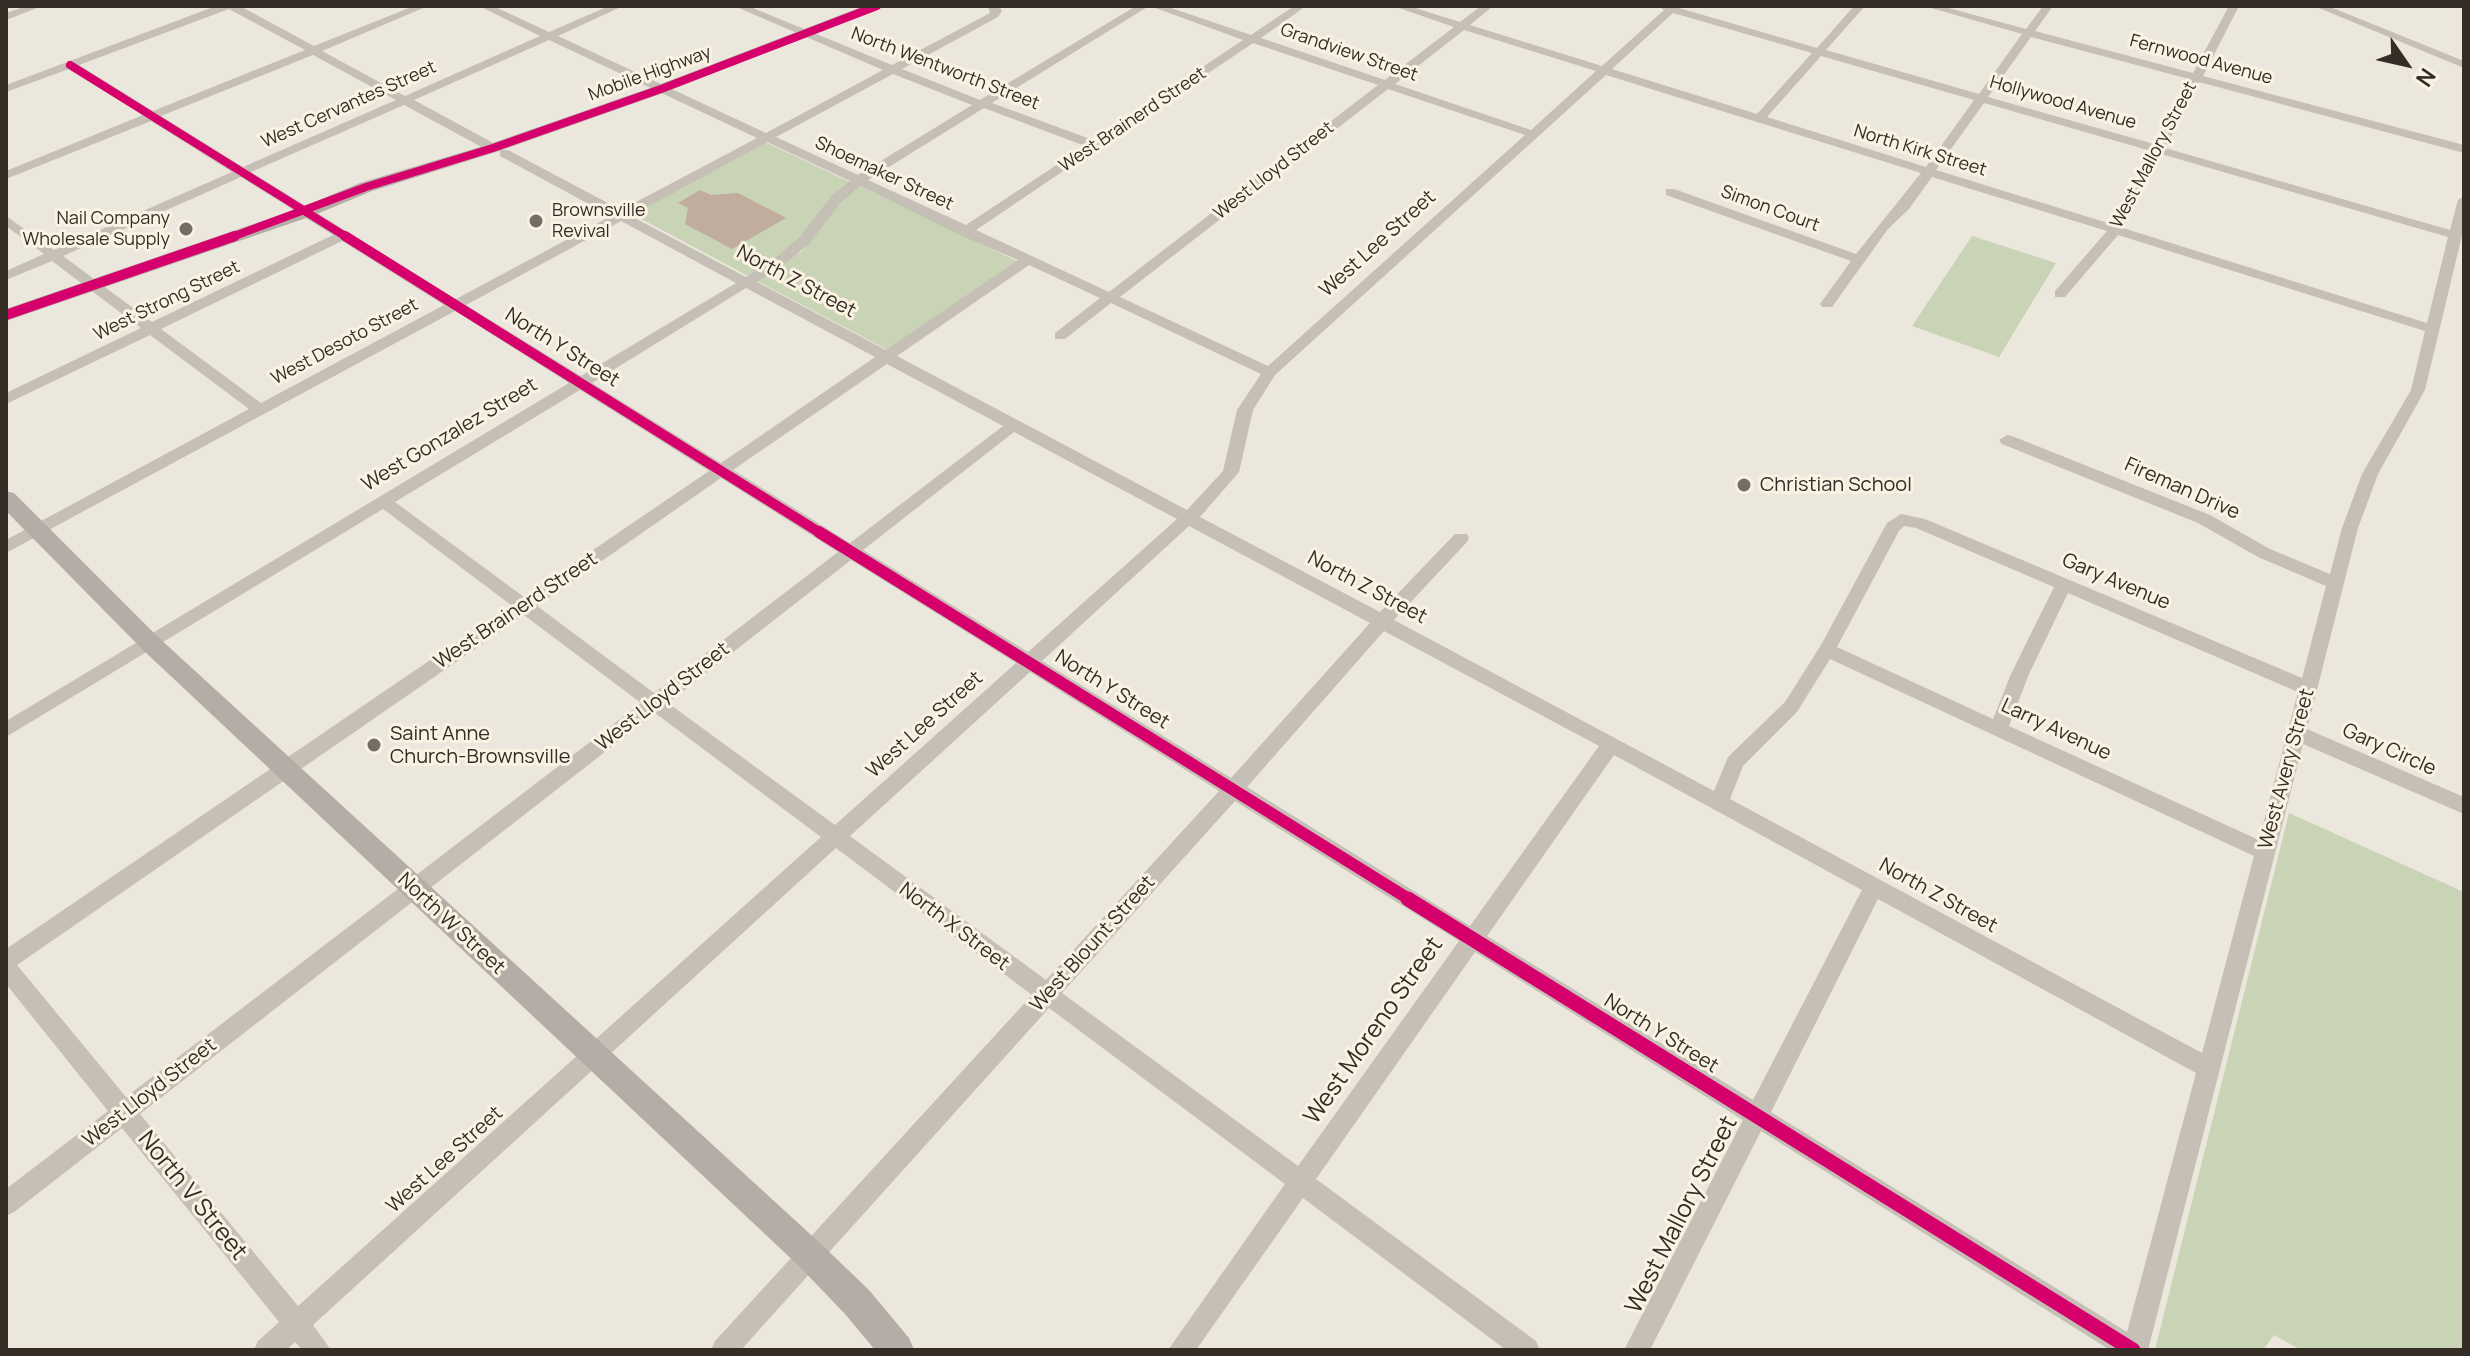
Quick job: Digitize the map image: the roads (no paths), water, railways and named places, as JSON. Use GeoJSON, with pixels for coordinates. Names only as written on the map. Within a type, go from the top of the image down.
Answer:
{"type":"FeatureCollection","features":[{"type":"Feature","properties":{"kind":"main road","name":"Mobile Highway"},"geometry":{"type":"LineString","coordinates":[[6,315],[370,193],[456,160],[498,150],[877,6]]}},
{"type":"Feature","properties":{"kind":"main road","name":"Mobile Highway"},"geometry":{"type":"LineString","coordinates":[[854,17],[892,6]]}},
{"type":"Feature","properties":{"kind":"main road","name":"North W Street"},"geometry":{"type":"LineString","coordinates":[[6,498],[150,643],[810,1255],[857,1302],[897,1350]]}},
{"type":"Feature","properties":{"kind":"street"},"geometry":{"type":"LineString","coordinates":[[6,17],[37,6]]}},
{"type":"Feature","properties":{"kind":"street"},"geometry":{"type":"LineString","coordinates":[[6,89],[226,6]]}},
{"type":"Feature","properties":{"kind":"street","name":"North Z Street"},"geometry":{"type":"LineString","coordinates":[[232,6],[1611,744],[2208,1068]]}},
{"type":"Feature","properties":{"kind":"street"},"geometry":{"type":"LineString","coordinates":[[6,175],[423,6]]}},
{"type":"Feature","properties":{"kind":"street","name":"Shoemaker Street"},"geometry":{"type":"LineString","coordinates":[[484,6],[1270,372]]}},
{"type":"Feature","properties":{"kind":"street","name":"West Cervantes Street"},"geometry":{"type":"LineString","coordinates":[[6,276],[618,6]]}},
{"type":"Feature","properties":{"kind":"street","name":"North Wentworth Street"},"geometry":{"type":"LineString","coordinates":[[739,6],[963,99],[980,102],[1095,145]]}},
{"type":"Feature","properties":{"kind":"street","name":"West Gonzalez Street"},"geometry":{"type":"LineString","coordinates":[[6,730],[748,281],[796,249],[835,200],[858,182],[980,102],[1144,6]]}},
{"type":"Feature","properties":{"kind":"street","name":"Grandview Street"},"geometry":{"type":"LineString","coordinates":[[1155,6],[1532,134]]}},
{"type":"Feature","properties":{"kind":"street","name":"West Brainerd Street"},"geometry":{"type":"LineString","coordinates":[[965,232],[1301,6]]}},
{"type":"Feature","properties":{"kind":"street","name":"North Kirk Street"},"geometry":{"type":"LineString","coordinates":[[1398,6],[2433,329]]}},
{"type":"Feature","properties":{"kind":"street","name":"West Lloyd Street"},"geometry":{"type":"LineString","coordinates":[[1060,336],[1488,6]]}},
{"type":"Feature","properties":{"kind":"street"},"geometry":{"type":"LineString","coordinates":[[1758,120],[1860,6]]}},
{"type":"Feature","properties":{"kind":"street","name":"Fernwood Avenue"},"geometry":{"type":"LineString","coordinates":[[1929,6],[2464,149]]}},
{"type":"Feature","properties":{"kind":"street"},"geometry":{"type":"LineString","coordinates":[[1827,304],[1857,259],[1883,226],[1904,206],[2048,6]]}},
{"type":"Feature","properties":{"kind":"street","name":"West Mallory Street"},"geometry":{"type":"LineString","coordinates":[[2060,294],[2115,230],[2234,6]]}},
{"type":"Feature","properties":{"kind":"street"},"geometry":{"type":"LineString","coordinates":[[2319,6],[2464,65]]}},
{"type":"Feature","properties":{"kind":"street","name":"Hollywood Avenue"},"geometry":{"type":"LineString","coordinates":[[1669,7],[2158,149],[2457,240]]}},
{"type":"Feature","properties":{"kind":"street","name":"West Lee Street"},"geometry":{"type":"LineString","coordinates":[[267,1350],[1226,481],[1231,472],[1245,410],[1270,372],[1602,72],[1669,7]]}},
{"type":"Feature","properties":{"kind":"street","name":"West Desoto Street"},"geometry":{"type":"LineString","coordinates":[[6,547],[890,70],[995,8]]}},
{"type":"Feature","properties":{"kind":"street","name":"North Y Street"},"geometry":{"type":"LineString","coordinates":[[70,65],[242,172],[316,209],[344,235],[1471,940],[2134,1350]]}},
{"type":"Feature","properties":{"kind":"street","name":"Simon Court"},"geometry":{"type":"LineString","coordinates":[[1670,192],[1857,259]]}},
{"type":"Feature","properties":{"kind":"street","name":"West Avery Street"},"geometry":{"type":"LineString","coordinates":[[2134,1350],[2361,494],[2418,390],[2457,240],[2464,200]]}},
{"type":"Feature","properties":{"kind":"street"},"geometry":{"type":"LineString","coordinates":[[6,220],[260,410]]}},
{"type":"Feature","properties":{"kind":"street","name":"West Strong Street"},"geometry":{"type":"LineString","coordinates":[[6,399],[344,235]]}},
{"type":"Feature","properties":{"kind":"street","name":"West Brainerd Street"},"geometry":{"type":"LineString","coordinates":[[6,961],[1026,261]]}},
{"type":"Feature","properties":{"kind":"street","name":"West Lloyd Street"},"geometry":{"type":"LineString","coordinates":[[6,1204],[1015,424]]}},
{"type":"Feature","properties":{"kind":"street","name":"Fireman Drive"},"geometry":{"type":"LineString","coordinates":[[2007,440],[2204,519],[2264,553],[2337,584]]}},
{"type":"Feature","properties":{"kind":"street","name":"North X Street"},"geometry":{"type":"LineString","coordinates":[[383,501],[1527,1350]]}},
{"type":"Feature","properties":{"kind":"street","name":"Gary Avenue"},"geometry":{"type":"LineString","coordinates":[[1827,650],[1893,527],[1905,520],[2308,688]]}},
{"type":"Feature","properties":{"kind":"street","name":"West Blount Street"},"geometry":{"type":"LineString","coordinates":[[724,1350],[1234,789],[1382,621],[1461,538]]}},
{"type":"Feature","properties":{"kind":"street"},"geometry":{"type":"LineString","coordinates":[[1999,728],[2020,674],[2064,584]]}},
{"type":"Feature","properties":{"kind":"street"},"geometry":{"type":"LineString","coordinates":[[1719,803],[1735,762],[1791,707],[1827,650]]}},
{"type":"Feature","properties":{"kind":"street","name":"Larry Avenue"},"geometry":{"type":"LineString","coordinates":[[1827,650],[2265,852]]}},
{"type":"Feature","properties":{"kind":"street","name":"Gary Circle"},"geometry":{"type":"LineString","coordinates":[[2297,733],[2464,806]]}},
{"type":"Feature","properties":{"kind":"street","name":"West Moreno Street"},"geometry":{"type":"LineString","coordinates":[[1181,1350],[1611,744]]}},
{"type":"Feature","properties":{"kind":"street","name":"West Mallory Street"},"geometry":{"type":"LineString","coordinates":[[1637,1350],[1874,887]]}},
{"type":"Feature","properties":{"kind":"street","name":"North V Street"},"geometry":{"type":"LineString","coordinates":[[6,968],[318,1350]]}},
{"type":"Feature","properties":{"kind":"place","name":"Brownsville Revival"},"geometry":{"type":"Point","coordinates":[536,221]}},
{"type":"Feature","properties":{"kind":"place","name":"Nail Company Wholesale Supply"},"geometry":{"type":"Point","coordinates":[186,229]}},
{"type":"Feature","properties":{"kind":"place","name":"Christian School"},"geometry":{"type":"Point","coordinates":[1744,485]}},
{"type":"Feature","properties":{"kind":"place","name":"Saint Anne Church-Brownsville"},"geometry":{"type":"Point","coordinates":[374,745]}}]}
